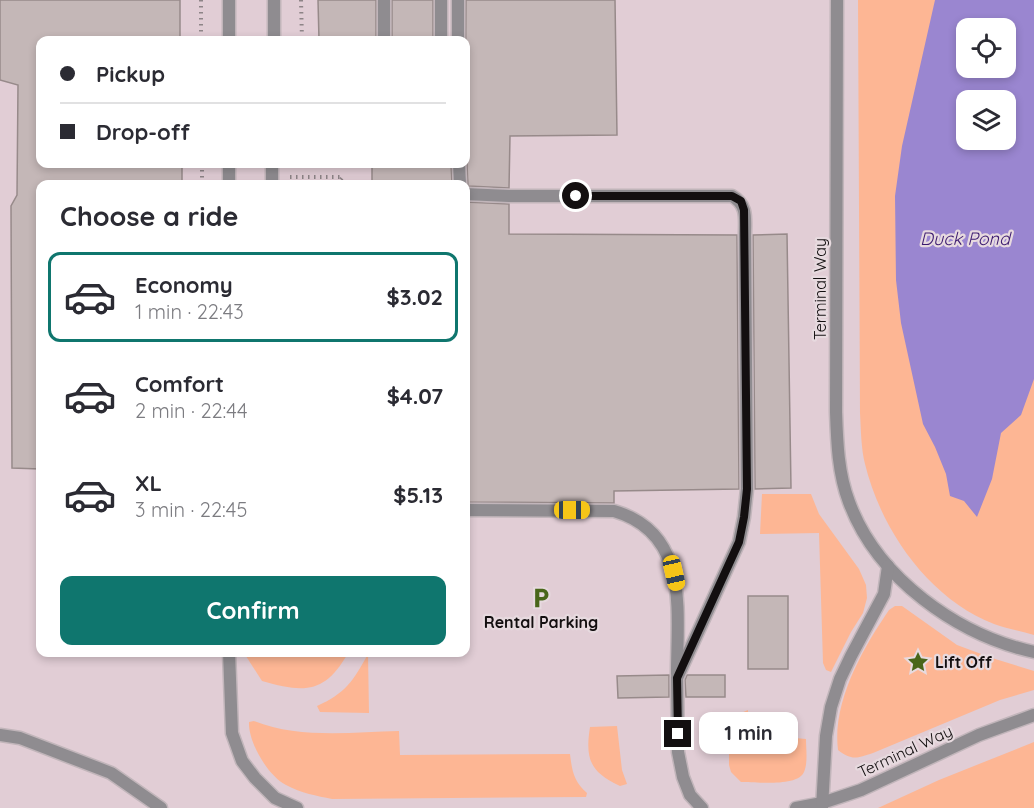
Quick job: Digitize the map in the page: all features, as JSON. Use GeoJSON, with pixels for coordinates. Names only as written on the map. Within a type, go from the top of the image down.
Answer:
{"type":"FeatureCollection","features":[{"type":"Feature","properties":{"kind":"lane"},"geometry":{"type":"LineString","coordinates":[[229,0],[229,36]]}},
{"type":"Feature","properties":{"kind":"lane"},"geometry":{"type":"LineString","coordinates":[[274,0],[274,36]]}},
{"type":"Feature","properties":{"kind":"lane"},"geometry":{"type":"LineString","coordinates":[[384,0],[384,36]]}},
{"type":"Feature","properties":{"kind":"lane"},"geometry":{"type":"LineString","coordinates":[[441,0],[441,36]]}},
{"type":"Feature","properties":{"kind":"lane"},"geometry":{"type":"LineString","coordinates":[[458,0],[458,36]]}},
{"type":"Feature","properties":{"kind":"lane","name":"Terminal Way"},"geometry":{"type":"LineString","coordinates":[[837,0],[837,445],[842,479],[849,502],[860,525],[888,566],[906,584],[929,604],[966,627],[1011,647],[1034,652]]}},
{"type":"Feature","properties":{"kind":"lane"},"geometry":{"type":"LineString","coordinates":[[470,194],[732,196],[741,201],[744,210],[745,236],[747,489],[744,517],[739,542],[677,678]]}},
{"type":"Feature","properties":{"kind":"lane"},"geometry":{"type":"LineString","coordinates":[[470,510],[614,510],[629,515],[645,525],[657,537],[671,560],[676,585],[678,752],[683,777],[690,795],[702,808]]}},
{"type":"Feature","properties":{"kind":"lane"},"geometry":{"type":"LineString","coordinates":[[822,806],[826,736],[831,707],[850,656],[884,594],[888,566]]}},
{"type":"Feature","properties":{"kind":"lane"},"geometry":{"type":"LineString","coordinates":[[229,657],[231,733],[242,761],[275,798],[297,808]]}},
{"type":"Feature","properties":{"kind":"lane","name":"Terminal Way"},"geometry":{"type":"LineString","coordinates":[[796,808],[822,806],[979,735],[1034,715]]}},
{"type":"Feature","properties":{"kind":"lane"},"geometry":{"type":"LineString","coordinates":[[0,735],[20,738],[111,773],[161,808]]}},
{"type":"Feature","properties":{"kind":"path"},"geometry":{"type":"LineString","coordinates":[[201,0],[201,36]]}},
{"type":"Feature","properties":{"kind":"path"},"geometry":{"type":"LineString","coordinates":[[301,0],[302,36]]}},
{"type":"Feature","properties":{"kind":"path"},"geometry":{"type":"LineString","coordinates":[[285,177],[343,177],[340,180]]}},
{"type":"Feature","properties":{"kind":"shaded area"},"geometry":{"type":"Polygon","coordinates":[[[0,0],[1034,0],[1034,808],[0,808],[0,0]]]}},
{"type":"Feature","properties":{"kind":"shaded area"},"geometry":{"type":"Polygon","coordinates":[[[858,0],[1034,0],[1034,635],[999,626],[970,613],[929,580],[911,559],[883,513],[872,489],[861,439],[858,0]]]}},
{"type":"Feature","properties":{"kind":"shaded area"},"geometry":{"type":"Polygon","coordinates":[[[762,494],[811,494],[819,514],[859,569],[866,585],[867,598],[863,613],[831,672],[826,670],[823,663],[819,533],[760,534],[762,494]]]}},
{"type":"Feature","properties":{"kind":"shaded area"},"geometry":{"type":"Polygon","coordinates":[[[895,606],[902,606],[957,645],[1034,671],[1034,690],[1000,700],[873,753],[855,758],[847,756],[838,750],[837,732],[845,695],[869,641],[889,610],[895,606]]]}},
{"type":"Feature","properties":{"kind":"shaded area"},"geometry":{"type":"Polygon","coordinates":[[[247,657],[345,657],[331,676],[312,687],[290,687],[262,681],[247,657]]]}},
{"type":"Feature","properties":{"kind":"shaded area"},"geometry":{"type":"Polygon","coordinates":[[[368,657],[369,713],[320,712],[317,706],[342,691],[368,657]]]}},
{"type":"Feature","properties":{"kind":"shaded area"},"geometry":{"type":"Polygon","coordinates":[[[748,710],[748,723],[796,723],[795,738],[806,739],[806,764],[800,777],[776,783],[741,782],[731,772],[729,718],[748,710]]]}},
{"type":"Feature","properties":{"kind":"shaded area"},"geometry":{"type":"Polygon","coordinates":[[[254,721],[271,727],[307,732],[399,731],[400,755],[570,754],[574,776],[587,793],[586,797],[332,799],[321,797],[292,788],[272,774],[260,758],[252,739],[249,722],[254,721]]]}},
{"type":"Feature","properties":{"kind":"shaded area"},"geometry":{"type":"Polygon","coordinates":[[[617,726],[622,770],[627,784],[620,786],[596,770],[588,748],[590,727],[617,726]]]}},
{"type":"Feature","properties":{"kind":"shaded area"},"geometry":{"type":"Polygon","coordinates":[[[1034,742],[1034,808],[878,808],[939,780],[1034,742]]]}},
{"type":"Feature","properties":{"kind":"water","name":"Duck Pond"},"geometry":{"type":"Polygon","coordinates":[[[935,0],[1034,0],[1034,379],[1021,415],[1001,433],[992,479],[977,517],[964,501],[950,496],[946,474],[923,424],[901,323],[896,280],[895,196],[902,146],[935,0]]]}},
{"type":"Feature","properties":{"kind":"building"},"geometry":{"type":"Polygon","coordinates":[[[0,0],[180,0],[180,36],[36,36],[36,168],[182,168],[182,180],[36,180],[36,469],[12,468],[11,206],[17,195],[18,85],[0,80],[0,0]]]}},
{"type":"Feature","properties":{"kind":"building"},"geometry":{"type":"Polygon","coordinates":[[[318,0],[376,0],[376,36],[319,36],[318,0]]]}},
{"type":"Feature","properties":{"kind":"building"},"geometry":{"type":"Polygon","coordinates":[[[392,0],[433,0],[433,36],[392,36],[392,0]]]}},
{"type":"Feature","properties":{"kind":"building"},"geometry":{"type":"Polygon","coordinates":[[[466,0],[615,0],[617,135],[510,136],[509,188],[470,186],[467,168],[470,168],[470,36],[466,36],[466,0]]]}},
{"type":"Feature","properties":{"kind":"building"},"geometry":{"type":"Polygon","coordinates":[[[372,168],[451,168],[452,180],[372,180],[372,168]]]}},
{"type":"Feature","properties":{"kind":"building"},"geometry":{"type":"Polygon","coordinates":[[[470,202],[509,204],[509,234],[737,235],[739,489],[614,491],[614,503],[470,502],[470,202]]]}},
{"type":"Feature","properties":{"kind":"building"},"geometry":{"type":"Polygon","coordinates":[[[787,234],[791,488],[755,489],[753,235],[787,234]]]}},
{"type":"Feature","properties":{"kind":"building"},"geometry":{"type":"Polygon","coordinates":[[[748,596],[788,596],[788,669],[748,669],[748,596]]]}},
{"type":"Feature","properties":{"kind":"building"},"geometry":{"type":"Polygon","coordinates":[[[669,675],[669,697],[618,698],[617,676],[669,675]]]}},
{"type":"Feature","properties":{"kind":"building"},"geometry":{"type":"Polygon","coordinates":[[[687,675],[725,675],[725,697],[686,697],[687,675]]]}},
{"type":"Feature","properties":{"kind":"place","name":"Rental Parking"},"geometry":{"type":"Point","coordinates":[541,598]}},
{"type":"Feature","properties":{"kind":"place","name":"Lift Off"},"geometry":{"type":"Point","coordinates":[918,662]}},
{"type":"Feature","properties":{"kind":"route"},"geometry":{"type":"LineString","coordinates":[[576,196],[732,196],[741,201],[744,210],[747,489],[744,517],[739,542],[677,678],[678,734]]}}]}
